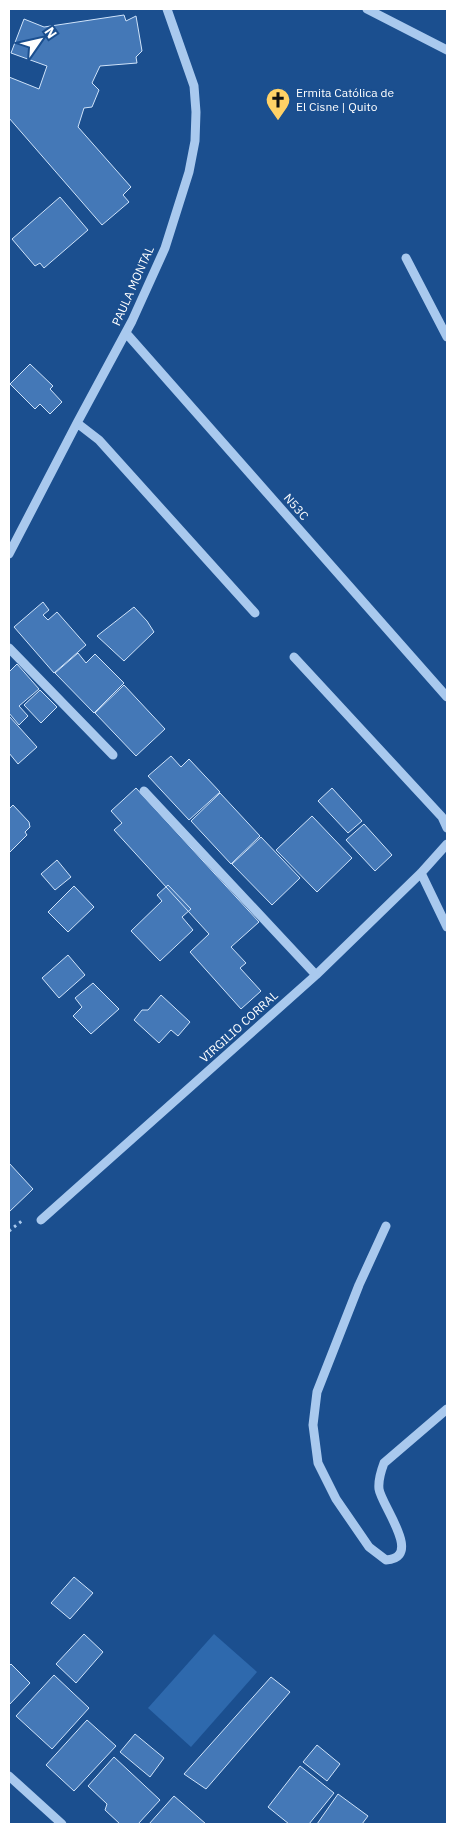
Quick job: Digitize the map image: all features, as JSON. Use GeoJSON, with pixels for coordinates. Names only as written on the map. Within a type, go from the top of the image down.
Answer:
{"type":"FeatureCollection","features":[{"type":"Feature","properties":{"kind":"street","name":"PAULA MONTAL"},"geometry":{"type":"LineString","coordinates":[[9,554],[126,333],[164,248],[189,172],[195,142],[196,112],[194,86],[167,9]]}},
{"type":"Feature","properties":{"kind":"street"},"geometry":{"type":"LineString","coordinates":[[367,9],[447,50]]}},
{"type":"Feature","properties":{"kind":"street"},"geometry":{"type":"LineString","coordinates":[[406,258],[447,337]]}},
{"type":"Feature","properties":{"kind":"street","name":"N53C"},"geometry":{"type":"LineString","coordinates":[[126,333],[447,697]]}},
{"type":"Feature","properties":{"kind":"street"},"geometry":{"type":"LineString","coordinates":[[77,423],[99,440],[255,614]]}},
{"type":"Feature","properties":{"kind":"street"},"geometry":{"type":"LineString","coordinates":[[9,648],[113,755]]}},
{"type":"Feature","properties":{"kind":"street"},"geometry":{"type":"LineString","coordinates":[[294,656],[442,817],[447,828]]}},
{"type":"Feature","properties":{"kind":"street"},"geometry":{"type":"LineString","coordinates":[[144,791],[316,975]]}},
{"type":"Feature","properties":{"kind":"street","name":"VIRGILIO CORRAL"},"geometry":{"type":"LineString","coordinates":[[41,1220],[316,975],[421,873],[447,844]]}},
{"type":"Feature","properties":{"kind":"street"},"geometry":{"type":"LineString","coordinates":[[421,873],[447,927]]}},
{"type":"Feature","properties":{"kind":"street"},"geometry":{"type":"LineString","coordinates":[[386,1226],[317,1392],[313,1424],[318,1463],[336,1499],[370,1547],[386,1560],[392,1560],[396,1557],[402,1547],[400,1533],[384,1504],[379,1489],[380,1475],[384,1463],[447,1409]]}},
{"type":"Feature","properties":{"kind":"street"},"geometry":{"type":"LineString","coordinates":[[9,1776],[62,1824]]}},
{"type":"Feature","properties":{"kind":"shaded area"},"geometry":{"type":"Polygon","coordinates":[[[214,1634],[257,1672],[191,1747],[148,1708],[214,1634]]]}},
{"type":"Feature","properties":{"kind":"building"},"geometry":{"type":"Polygon","coordinates":[[[124,15],[126,21],[136,16],[142,51],[136,57],[137,63],[100,66],[92,83],[99,90],[92,107],[84,108],[78,127],[131,187],[123,195],[129,202],[102,225],[9,118],[9,77],[39,89],[47,66],[11,53],[24,19],[44,27],[124,15]]]}},
{"type":"Feature","properties":{"kind":"building"},"geometry":{"type":"Polygon","coordinates":[[[60,197],[88,230],[44,268],[40,263],[35,266],[12,239],[60,197]]]}},
{"type":"Feature","properties":{"kind":"building"},"geometry":{"type":"Polygon","coordinates":[[[30,364],[53,386],[50,389],[62,402],[50,414],[40,404],[35,409],[10,384],[30,364]]]}},
{"type":"Feature","properties":{"kind":"building"},"geometry":{"type":"Polygon","coordinates":[[[43,602],[49,610],[43,615],[48,620],[57,612],[86,645],[54,673],[14,627],[43,602]]]}},
{"type":"Feature","properties":{"kind":"building"},"geometry":{"type":"Polygon","coordinates":[[[134,607],[154,632],[124,661],[97,636],[134,607]]]}},
{"type":"Feature","properties":{"kind":"building"},"geometry":{"type":"Polygon","coordinates":[[[78,653],[86,663],[95,654],[124,683],[94,713],[55,673],[78,653]]]}},
{"type":"Feature","properties":{"kind":"building"},"geometry":{"type":"Polygon","coordinates":[[[17,664],[39,689],[19,706],[28,716],[19,725],[9,713],[9,672],[17,664]]]}},
{"type":"Feature","properties":{"kind":"building"},"geometry":{"type":"Polygon","coordinates":[[[124,685],[165,729],[136,756],[95,713],[124,685]]]}},
{"type":"Feature","properties":{"kind":"building"},"geometry":{"type":"Polygon","coordinates":[[[40,690],[57,707],[41,723],[24,705],[40,690]]]}},
{"type":"Feature","properties":{"kind":"building"},"geometry":{"type":"Polygon","coordinates":[[[9,716],[37,747],[18,764],[9,753],[9,716]]]}},
{"type":"Feature","properties":{"kind":"building"},"geometry":{"type":"Polygon","coordinates":[[[171,756],[181,767],[189,759],[220,792],[189,820],[148,776],[171,756]]]}},
{"type":"Feature","properties":{"kind":"building"},"geometry":{"type":"Polygon","coordinates":[[[136,788],[259,922],[231,947],[246,963],[240,968],[261,991],[241,1009],[190,952],[209,934],[114,830],[122,823],[111,811],[136,788]]]}},
{"type":"Feature","properties":{"kind":"building"},"geometry":{"type":"Polygon","coordinates":[[[332,788],[362,821],[348,833],[318,801],[332,788]]]}},
{"type":"Feature","properties":{"kind":"building"},"geometry":{"type":"Polygon","coordinates":[[[220,793],[260,836],[231,864],[191,821],[220,793]]]}},
{"type":"Feature","properties":{"kind":"building"},"geometry":{"type":"Polygon","coordinates":[[[13,805],[29,822],[30,827],[25,832],[27,835],[9,853],[9,809],[13,805]]]}},
{"type":"Feature","properties":{"kind":"building"},"geometry":{"type":"Polygon","coordinates":[[[312,816],[352,858],[317,892],[276,850],[312,816]]]}},
{"type":"Feature","properties":{"kind":"building"},"geometry":{"type":"Polygon","coordinates":[[[364,824],[392,855],[375,871],[346,840],[364,824]]]}},
{"type":"Feature","properties":{"kind":"building"},"geometry":{"type":"Polygon","coordinates":[[[261,837],[300,878],[272,905],[232,864],[261,837]]]}},
{"type":"Feature","properties":{"kind":"building"},"geometry":{"type":"Polygon","coordinates":[[[57,860],[71,877],[55,890],[41,874],[57,860]]]}},
{"type":"Feature","properties":{"kind":"building"},"geometry":{"type":"Polygon","coordinates":[[[168,885],[191,909],[182,917],[193,930],[160,961],[131,931],[162,901],[157,895],[168,885]]]}},
{"type":"Feature","properties":{"kind":"building"},"geometry":{"type":"Polygon","coordinates":[[[74,886],[94,907],[68,932],[48,912],[74,886]]]}},
{"type":"Feature","properties":{"kind":"building"},"geometry":{"type":"Polygon","coordinates":[[[68,955],[85,975],[59,998],[42,978],[68,955]]]}},
{"type":"Feature","properties":{"kind":"building"},"geometry":{"type":"Polygon","coordinates":[[[93,983],[119,1009],[91,1034],[73,1016],[82,1007],[75,998],[93,983]]]}},
{"type":"Feature","properties":{"kind":"building"},"geometry":{"type":"Polygon","coordinates":[[[161,995],[190,1022],[178,1036],[171,1030],[159,1043],[134,1020],[142,1010],[148,1010],[161,995]]]}},
{"type":"Feature","properties":{"kind":"building"},"geometry":{"type":"Polygon","coordinates":[[[9,1163],[33,1189],[9,1212],[9,1163]]]}},
{"type":"Feature","properties":{"kind":"building"},"geometry":{"type":"Polygon","coordinates":[[[74,1577],[93,1593],[70,1619],[51,1603],[74,1577]]]}},
{"type":"Feature","properties":{"kind":"building"},"geometry":{"type":"Polygon","coordinates":[[[84,1634],[103,1652],[76,1683],[56,1664],[84,1634]]]}},
{"type":"Feature","properties":{"kind":"building"},"geometry":{"type":"Polygon","coordinates":[[[11,1664],[30,1683],[9,1705],[9,1666],[11,1664]]]}},
{"type":"Feature","properties":{"kind":"building"},"geometry":{"type":"Polygon","coordinates":[[[54,1675],[89,1708],[52,1749],[16,1716],[54,1675]]]}},
{"type":"Feature","properties":{"kind":"building"},"geometry":{"type":"Polygon","coordinates":[[[271,1677],[290,1692],[206,1789],[184,1774],[271,1677]]]}},
{"type":"Feature","properties":{"kind":"building"},"geometry":{"type":"Polygon","coordinates":[[[87,1720],[116,1746],[74,1791],[46,1765],[87,1720]]]}},
{"type":"Feature","properties":{"kind":"building"},"geometry":{"type":"Polygon","coordinates":[[[135,1734],[164,1758],[150,1777],[120,1752],[135,1734]]]}},
{"type":"Feature","properties":{"kind":"building"},"geometry":{"type":"Polygon","coordinates":[[[317,1745],[340,1764],[327,1781],[303,1762],[317,1745]]]}},
{"type":"Feature","properties":{"kind":"building"},"geometry":{"type":"Polygon","coordinates":[[[114,1757],[160,1800],[138,1824],[120,1824],[105,1810],[107,1804],[88,1786],[114,1757]]]}},
{"type":"Feature","properties":{"kind":"building"},"geometry":{"type":"Polygon","coordinates":[[[300,1766],[334,1793],[309,1824],[289,1824],[268,1807],[300,1766]]]}},
{"type":"Feature","properties":{"kind":"building"},"geometry":{"type":"Polygon","coordinates":[[[338,1794],[368,1816],[362,1824],[317,1824],[338,1794]]]}},
{"type":"Feature","properties":{"kind":"building"},"geometry":{"type":"Polygon","coordinates":[[[174,1796],[206,1824],[149,1824],[174,1796]]]}},
{"type":"Feature","properties":{"kind":"place","name":"Ermita Católica de El Cisne | Quito"},"geometry":{"type":"Point","coordinates":[278,121]}}]}
